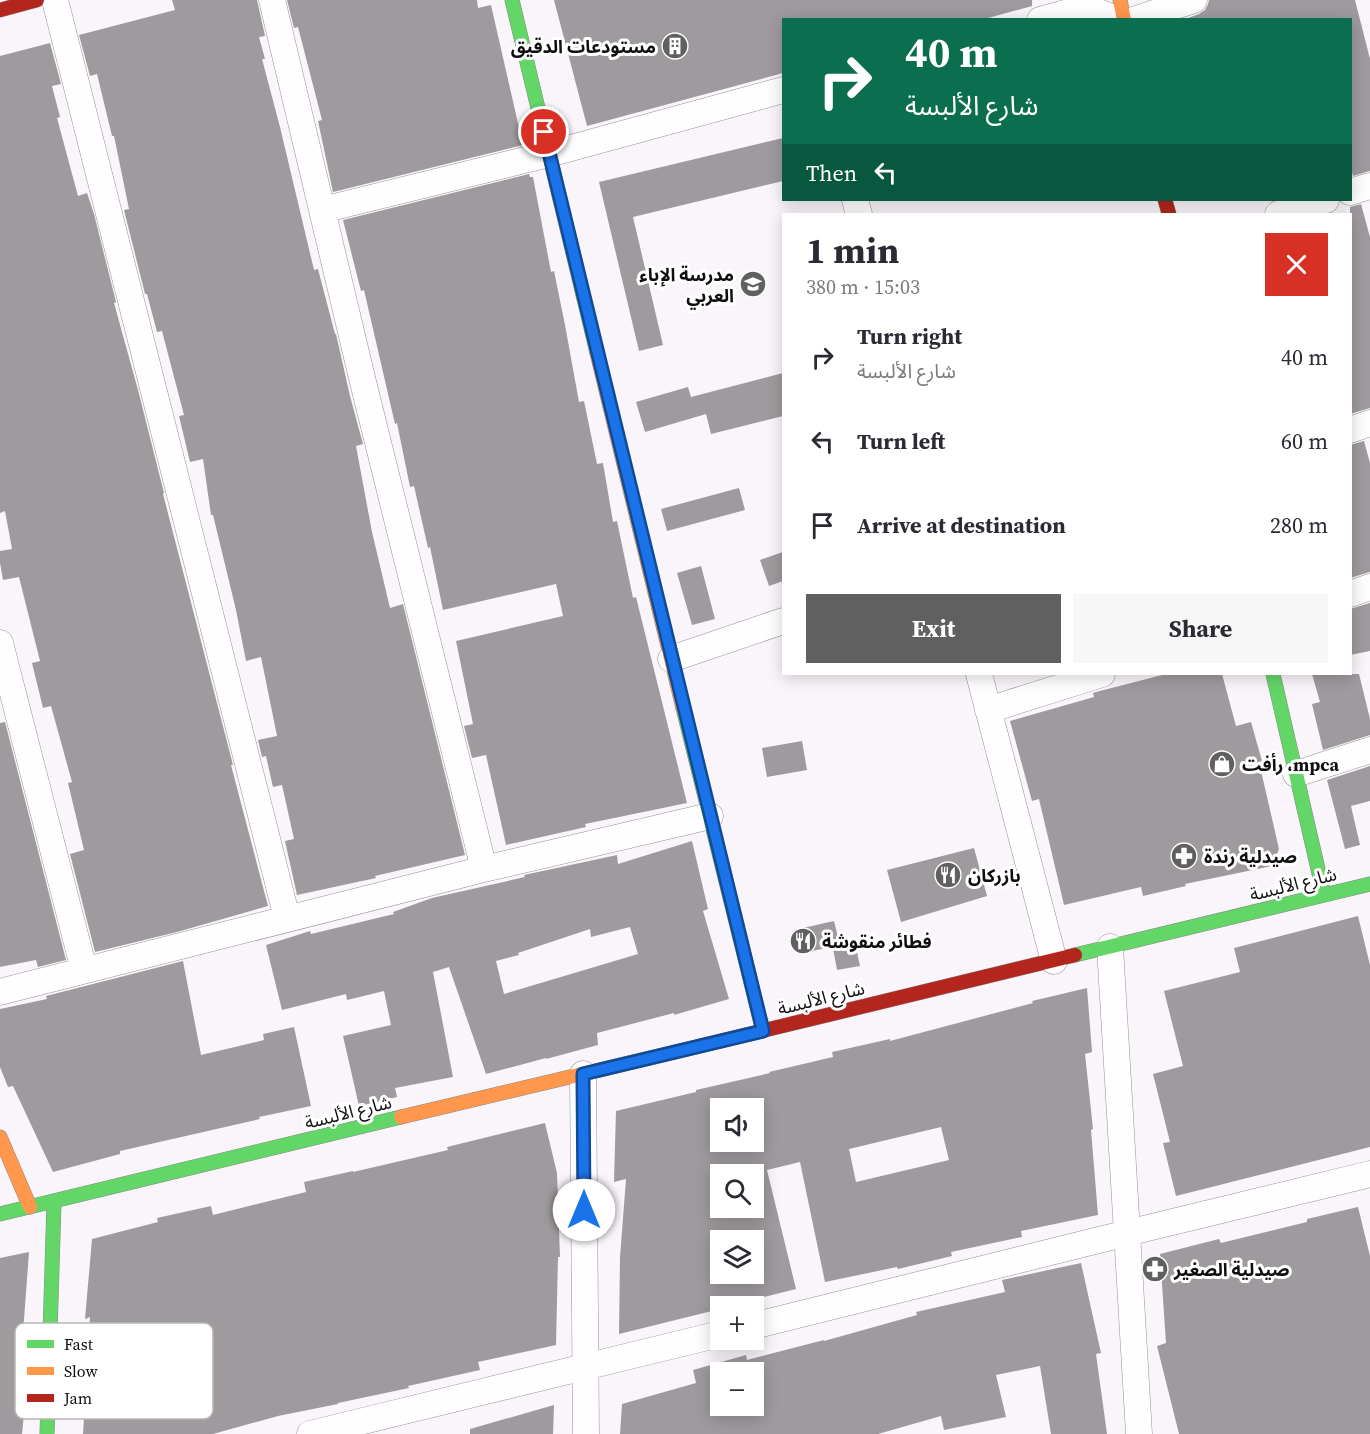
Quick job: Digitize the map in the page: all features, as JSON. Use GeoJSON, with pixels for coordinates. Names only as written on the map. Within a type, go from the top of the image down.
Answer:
{"type":"FeatureCollection","features":[{"type":"Feature","properties":{"kind":"main road"},"geometry":{"type":"LineString","coordinates":[[0,10],[37,0]]}},
{"type":"Feature","properties":{"kind":"main road"},"geometry":{"type":"LineString","coordinates":[[512,0],[763,1031]]}},
{"type":"Feature","properties":{"kind":"main road"},"geometry":{"type":"LineString","coordinates":[[1120,0],[1124,18]]}},
{"type":"Feature","properties":{"kind":"main road"},"geometry":{"type":"LineString","coordinates":[[1273,675],[1324,895]]}},
{"type":"Feature","properties":{"kind":"main road","name":"شارع الألبسة"},"geometry":{"type":"LineString","coordinates":[[0,1214],[1370,884]]}},
{"type":"Feature","properties":{"kind":"main road"},"geometry":{"type":"LineString","coordinates":[[0,1137],[30,1207]]}},
{"type":"Feature","properties":{"kind":"main road"},"geometry":{"type":"LineString","coordinates":[[50,1323],[54,1202]]}},
{"type":"Feature","properties":{"kind":"main road"},"geometry":{"type":"LineString","coordinates":[[47,1419],[47,1434]]}},
{"type":"Feature","properties":{"kind":"street"},"geometry":{"type":"LineString","coordinates":[[55,0],[287,918]]}},
{"type":"Feature","properties":{"kind":"street"},"geometry":{"type":"LineString","coordinates":[[272,0],[395,514],[484,869]]}},
{"type":"Feature","properties":{"kind":"street"},"geometry":{"type":"LineString","coordinates":[[1139,18],[1194,0]]}},
{"type":"Feature","properties":{"kind":"street"},"geometry":{"type":"LineString","coordinates":[[1047,18],[1087,7],[1113,18]]}},
{"type":"Feature","properties":{"kind":"street"},"geometry":{"type":"LineString","coordinates":[[322,210],[549,154],[782,90]]}},
{"type":"Feature","properties":{"kind":"street"},"geometry":{"type":"LineString","coordinates":[[1352,191],[1370,186]]}},
{"type":"Feature","properties":{"kind":"street"},"geometry":{"type":"LineString","coordinates":[[1281,213],[1323,201]]}},
{"type":"Feature","properties":{"kind":"street"},"geometry":{"type":"LineString","coordinates":[[1352,429],[1370,423]]}},
{"type":"Feature","properties":{"kind":"street"},"geometry":{"type":"LineString","coordinates":[[1352,593],[1370,587]]}},
{"type":"Feature","properties":{"kind":"street"},"geometry":{"type":"LineString","coordinates":[[671,659],[782,621]]}},
{"type":"Feature","properties":{"kind":"street"},"geometry":{"type":"LineString","coordinates":[[0,643],[84,970]]}},
{"type":"Feature","properties":{"kind":"street"},"geometry":{"type":"LineString","coordinates":[[979,675],[1054,961]]}},
{"type":"Feature","properties":{"kind":"street"},"geometry":{"type":"LineString","coordinates":[[988,710],[1099,675]]}},
{"type":"Feature","properties":{"kind":"street"},"geometry":{"type":"LineString","coordinates":[[1296,774],[1370,750]]}},
{"type":"Feature","properties":{"kind":"street"},"geometry":{"type":"LineString","coordinates":[[0,992],[484,869],[710,816]]}},
{"type":"Feature","properties":{"kind":"street"},"geometry":{"type":"LineString","coordinates":[[1110,947],[1138,1434]]}},
{"type":"Feature","properties":{"kind":"street"},"geometry":{"type":"LineString","coordinates":[[583,1074],[585,1434]]}},
{"type":"Feature","properties":{"kind":"street"},"geometry":{"type":"LineString","coordinates":[[764,1323],[1370,1174]]}},
{"type":"Feature","properties":{"kind":"street"},"geometry":{"type":"LineString","coordinates":[[309,1434],[710,1337]]}},
{"type":"Feature","properties":{"kind":"building"},"geometry":{"type":"Polygon","coordinates":[[[172,0],[257,0],[265,36],[259,37],[265,59],[262,59],[314,270],[318,269],[363,444],[356,446],[372,532],[390,608],[403,604],[465,855],[297,895],[285,841],[294,839],[282,785],[273,787],[266,756],[262,757],[258,740],[277,736],[261,657],[246,661],[236,610],[213,515],[211,515],[203,459],[190,462],[179,416],[184,415],[162,331],[157,332],[147,294],[145,294],[124,210],[129,209],[114,136],[112,136],[97,74],[90,76],[79,35],[175,10],[172,0]]]}},
{"type":"Feature","properties":{"kind":"building"},"geometry":{"type":"Polygon","coordinates":[[[287,0],[477,0],[478,8],[491,5],[523,145],[333,192],[318,121],[322,120],[298,27],[294,28],[287,0]]]}},
{"type":"Feature","properties":{"kind":"building","name":"مستودعات الدقيق"},"geometry":{"type":"Polygon","coordinates":[[[554,0],[1032,0],[1032,6],[988,18],[782,18],[782,73],[587,126],[554,0]]]}},
{"type":"Feature","properties":{"kind":"building"},"geometry":{"type":"Polygon","coordinates":[[[1209,0],[1355,0],[1370,59],[1370,171],[1353,176],[1352,172],[1352,18],[1188,18],[1205,10],[1209,0]]]}},
{"type":"Feature","properties":{"kind":"building"},"geometry":{"type":"Polygon","coordinates":[[[50,43],[61,84],[52,86],[60,117],[57,118],[78,196],[87,193],[94,214],[116,302],[114,303],[268,906],[95,952],[70,854],[84,850],[68,783],[72,782],[51,706],[43,708],[32,663],[40,661],[19,577],[3,580],[0,563],[0,551],[12,549],[5,511],[0,513],[0,56],[50,43]]]}},
{"type":"Feature","properties":{"kind":"building"},"geometry":{"type":"Polygon","coordinates":[[[782,138],[782,181],[633,217],[663,345],[639,351],[599,182],[782,138]]]}},
{"type":"Feature","properties":{"kind":"building"},"geometry":{"type":"Polygon","coordinates":[[[529,174],[533,177],[551,272],[554,271],[579,402],[584,401],[597,464],[603,463],[613,522],[617,521],[633,598],[636,597],[687,803],[585,824],[586,827],[506,845],[486,755],[472,758],[464,726],[473,724],[456,641],[563,616],[556,584],[443,610],[430,547],[428,548],[414,486],[410,487],[397,423],[395,424],[364,290],[361,291],[343,220],[529,174]]]}},
{"type":"Feature","properties":{"kind":"building"},"geometry":{"type":"Polygon","coordinates":[[[1361,204],[1370,237],[1370,408],[1352,413],[1352,213],[1350,213],[1350,207],[1361,204]]]}},
{"type":"Feature","properties":{"kind":"building"},"geometry":{"type":"Polygon","coordinates":[[[782,373],[782,416],[711,434],[706,414],[645,432],[636,402],[688,387],[691,397],[782,373]]]}},
{"type":"Feature","properties":{"kind":"building"},"geometry":{"type":"Polygon","coordinates":[[[1364,441],[1370,463],[1370,572],[1352,577],[1352,444],[1364,441]]]}},
{"type":"Feature","properties":{"kind":"building"},"geometry":{"type":"Polygon","coordinates":[[[739,488],[745,510],[667,531],[661,509],[739,488]]]}},
{"type":"Feature","properties":{"kind":"building"},"geometry":{"type":"Polygon","coordinates":[[[782,552],[782,581],[769,586],[760,560],[782,552]]]}},
{"type":"Feature","properties":{"kind":"building"},"geometry":{"type":"Polygon","coordinates":[[[701,566],[715,619],[692,625],[677,573],[701,566]]]}},
{"type":"Feature","properties":{"kind":"building"},"geometry":{"type":"Polygon","coordinates":[[[1370,603],[1370,651],[1352,655],[1352,608],[1370,603]]]}},
{"type":"Feature","properties":{"kind":"building"},"geometry":{"type":"Polygon","coordinates":[[[1359,674],[1370,719],[1370,735],[1323,750],[1312,704],[1320,702],[1312,675],[1359,674]]]}},
{"type":"Feature","properties":{"kind":"building"},"geometry":{"type":"Polygon","coordinates":[[[1162,675],[1222,675],[1236,726],[1251,722],[1262,761],[1259,762],[1279,849],[1272,866],[1185,884],[1186,886],[1143,896],[1141,887],[1064,905],[1039,799],[1032,801],[1010,721],[1094,697],[1093,693],[1162,675]]]}},
{"type":"Feature","properties":{"kind":"building"},"geometry":{"type":"Polygon","coordinates":[[[5,722],[66,960],[38,967],[36,960],[0,967],[0,723],[5,722]]]}},
{"type":"Feature","properties":{"kind":"building"},"geometry":{"type":"Polygon","coordinates":[[[802,741],[807,770],[767,777],[762,748],[802,741]]]}},
{"type":"Feature","properties":{"kind":"building"},"geometry":{"type":"Polygon","coordinates":[[[1370,766],[1370,801],[1351,806],[1360,845],[1345,849],[1327,780],[1370,766]]]}},
{"type":"Feature","properties":{"kind":"building"},"geometry":{"type":"Polygon","coordinates":[[[692,841],[708,909],[703,911],[729,999],[597,1033],[598,1045],[486,1074],[449,967],[433,972],[453,1077],[395,1088],[397,1097],[359,1106],[343,1036],[391,1025],[384,991],[347,1000],[346,994],[282,1010],[266,945],[310,931],[311,934],[394,914],[393,912],[432,898],[525,877],[524,875],[617,855],[618,864],[692,841]],[[630,927],[591,937],[590,929],[496,961],[504,994],[638,954],[630,927]]]}},
{"type":"Feature","properties":{"kind":"building"},"geometry":{"type":"Polygon","coordinates":[[[974,848],[987,896],[901,922],[887,870],[974,848]]]}},
{"type":"Feature","properties":{"kind":"building"},"geometry":{"type":"Polygon","coordinates":[[[1358,916],[1370,965],[1370,1147],[1176,1196],[1163,1143],[1170,1142],[1153,1074],[1183,1066],[1164,991],[1240,972],[1234,948],[1358,916]]]}},
{"type":"Feature","properties":{"kind":"building"},"geometry":{"type":"Polygon","coordinates":[[[834,921],[840,945],[799,954],[794,930],[834,921]]]}},
{"type":"Feature","properties":{"kind":"building"},"geometry":{"type":"Polygon","coordinates":[[[855,943],[860,966],[837,970],[833,948],[855,943]]]}},
{"type":"Feature","properties":{"kind":"building"},"geometry":{"type":"Polygon","coordinates":[[[183,961],[201,1055],[264,1040],[263,1034],[294,1027],[311,1106],[120,1151],[120,1154],[53,1172],[13,1086],[8,1087],[0,1067],[0,1009],[47,999],[46,996],[183,961]]]}},
{"type":"Feature","properties":{"kind":"building"},"geometry":{"type":"Polygon","coordinates":[[[1087,988],[1092,1052],[1085,1054],[1093,1129],[1091,1130],[1098,1215],[1021,1231],[1022,1237],[951,1252],[952,1256],[898,1269],[897,1267],[825,1282],[800,1162],[767,1170],[796,1289],[764,1297],[710,1296],[710,1311],[619,1334],[620,1257],[626,1179],[614,1182],[616,1111],[833,1057],[832,1052],[890,1039],[890,1041],[1033,1003],[1032,1001],[1087,988]],[[941,1127],[849,1149],[856,1182],[949,1160],[941,1127]]]}},
{"type":"Feature","properties":{"kind":"building"},"geometry":{"type":"Polygon","coordinates":[[[545,1123],[557,1173],[560,1257],[558,1257],[556,1345],[478,1362],[480,1370],[278,1416],[213,1434],[83,1434],[84,1419],[213,1419],[213,1323],[90,1323],[90,1317],[85,1319],[92,1239],[158,1222],[157,1218],[211,1206],[213,1215],[306,1192],[304,1182],[448,1150],[447,1147],[545,1123]]]}},
{"type":"Feature","properties":{"kind":"building"},"geometry":{"type":"Polygon","coordinates":[[[1358,1207],[1370,1256],[1370,1434],[1179,1434],[1157,1346],[1166,1343],[1160,1254],[1219,1239],[1221,1243],[1358,1207]]]}},
{"type":"Feature","properties":{"kind":"building"},"geometry":{"type":"Polygon","coordinates":[[[29,1252],[24,1323],[15,1323],[15,1419],[24,1419],[22,1434],[0,1434],[0,1258],[29,1252]]]}},
{"type":"Feature","properties":{"kind":"building"},"geometry":{"type":"Polygon","coordinates":[[[1081,1263],[1101,1353],[1096,1354],[1107,1434],[1051,1434],[1040,1366],[996,1375],[1006,1417],[944,1430],[941,1416],[878,1434],[620,1434],[622,1404],[696,1383],[693,1370],[710,1365],[710,1416],[764,1416],[764,1362],[721,1362],[746,1355],[747,1360],[917,1315],[916,1312],[1005,1292],[1002,1280],[1081,1263]]]}},
{"type":"Feature","properties":{"kind":"building"},"geometry":{"type":"Polygon","coordinates":[[[554,1405],[553,1434],[470,1434],[470,1429],[554,1405]]]}},
{"type":"Feature","properties":{"kind":"traffic: fast"},"geometry":{"type":"LineString","coordinates":[[512,0],[597,353]]}},
{"type":"Feature","properties":{"kind":"traffic: fast"},"geometry":{"type":"LineString","coordinates":[[1273,675],[1324,895]]}},
{"type":"Feature","properties":{"kind":"traffic: fast"},"geometry":{"type":"LineString","coordinates":[[683,708],[763,1031]]}},
{"type":"Feature","properties":{"kind":"traffic: fast"},"geometry":{"type":"LineString","coordinates":[[1075,955],[1370,884]]}},
{"type":"Feature","properties":{"kind":"traffic: fast"},"geometry":{"type":"LineString","coordinates":[[0,1214],[401,1117]]}},
{"type":"Feature","properties":{"kind":"traffic: fast"},"geometry":{"type":"LineString","coordinates":[[50,1323],[54,1202]]}},
{"type":"Feature","properties":{"kind":"traffic: fast"},"geometry":{"type":"LineString","coordinates":[[47,1419],[47,1434]]}},
{"type":"Feature","properties":{"kind":"traffic: slow"},"geometry":{"type":"LineString","coordinates":[[1120,0],[1124,18]]}},
{"type":"Feature","properties":{"kind":"traffic: slow"},"geometry":{"type":"LineString","coordinates":[[597,353],[683,708]]}},
{"type":"Feature","properties":{"kind":"traffic: slow"},"geometry":{"type":"LineString","coordinates":[[401,1117],[675,1052]]}},
{"type":"Feature","properties":{"kind":"traffic: slow"},"geometry":{"type":"LineString","coordinates":[[0,1137],[30,1207]]}},
{"type":"Feature","properties":{"kind":"traffic: jam"},"geometry":{"type":"LineString","coordinates":[[0,10],[37,0]]}},
{"type":"Feature","properties":{"kind":"traffic: jam"},"geometry":{"type":"LineString","coordinates":[[1165,201],[1169,213]]}},
{"type":"Feature","properties":{"kind":"traffic: jam"},"geometry":{"type":"LineString","coordinates":[[675,1052],[1075,955]]}},
{"type":"Feature","properties":{"kind":"place","name":"مستودعات الدقيق"},"geometry":{"type":"Point","coordinates":[675,46]}},
{"type":"Feature","properties":{"kind":"place","name":"مدرسة الإباء العربي"},"geometry":{"type":"Point","coordinates":[753,284]}},
{"type":"Feature","properties":{"kind":"place","name":"رأفت ،mpca"},"geometry":{"type":"Point","coordinates":[1222,764]}},
{"type":"Feature","properties":{"kind":"place","name":"صيدلية رندة"},"geometry":{"type":"Point","coordinates":[1184,856]}},
{"type":"Feature","properties":{"kind":"place","name":"بازركان"},"geometry":{"type":"Point","coordinates":[948,875]}},
{"type":"Feature","properties":{"kind":"place","name":"فطائر منقوشة"},"geometry":{"type":"Point","coordinates":[803,941]}},
{"type":"Feature","properties":{"kind":"place","name":"صيدلية الصغير"},"geometry":{"type":"Point","coordinates":[1155,1269]}},
{"type":"Feature","properties":{"kind":"route"},"geometry":{"type":"LineString","coordinates":[[544,132],[763,1031],[583,1074],[584,1210]]}}]}
